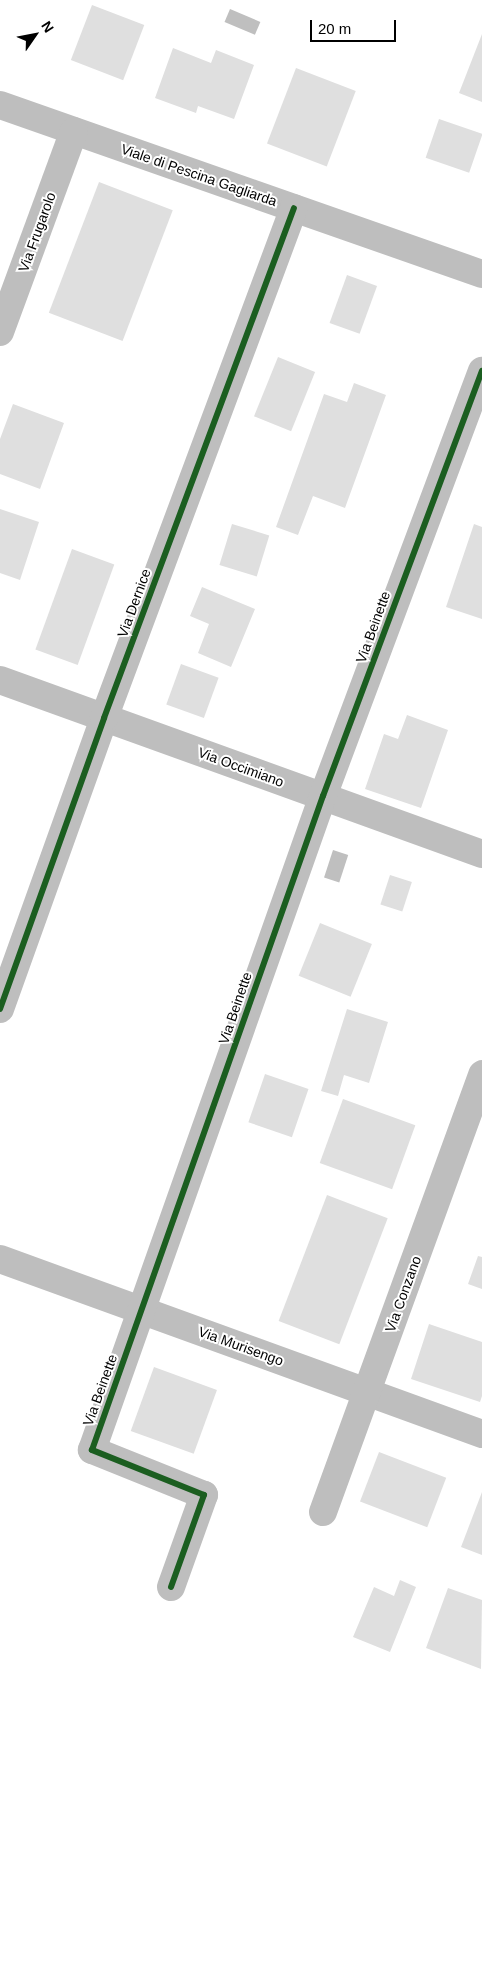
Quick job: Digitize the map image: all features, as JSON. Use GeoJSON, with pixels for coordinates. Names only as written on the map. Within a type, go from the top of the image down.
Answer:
{"type":"FeatureCollection","features":[{"type":"Feature","properties":{"kind":"street","name":"Viale di Pescina Gagliarda"},"geometry":{"type":"LineString","coordinates":[[0,105],[482,274]]}},
{"type":"Feature","properties":{"kind":"street","name":"Via Frugarolo"},"geometry":{"type":"LineString","coordinates":[[0,332],[74,131]]}},
{"type":"Feature","properties":{"kind":"street","name":"Via Dernice"},"geometry":{"type":"LineString","coordinates":[[0,1008],[104,718],[294,208]]}},
{"type":"Feature","properties":{"kind":"street","name":"Via Beinette"},"geometry":{"type":"LineString","coordinates":[[171,1587],[204,1495],[92,1450],[323,796],[482,371]]}},
{"type":"Feature","properties":{"kind":"street","name":"Via Occimiano"},"geometry":{"type":"LineString","coordinates":[[0,680],[482,854]]}},
{"type":"Feature","properties":{"kind":"street","name":"Via Conzano"},"geometry":{"type":"LineString","coordinates":[[323,1512],[482,1074]]}},
{"type":"Feature","properties":{"kind":"street","name":"Via Murisengo"},"geometry":{"type":"LineString","coordinates":[[0,1259],[482,1434]]}},
{"type":"Feature","properties":{"kind":"shaded area"},"geometry":{"type":"Polygon","coordinates":[[[230,9],[260,22],[255,35],[225,22],[230,9]]]}},
{"type":"Feature","properties":{"kind":"shaded area"},"geometry":{"type":"Polygon","coordinates":[[[333,850],[348,855],[339,883],[324,878],[333,850]]]}},
{"type":"Feature","properties":{"kind":"building"},"geometry":{"type":"Polygon","coordinates":[[[92,5],[144,25],[123,80],[71,60],[92,5]]]}},
{"type":"Feature","properties":{"kind":"building"},"geometry":{"type":"Polygon","coordinates":[[[482,34],[482,102],[459,93],[482,34]]]}},
{"type":"Feature","properties":{"kind":"building"},"geometry":{"type":"Polygon","coordinates":[[[173,48],[211,63],[216,50],[254,65],[234,119],[198,106],[196,113],[155,98],[173,48]]]}},
{"type":"Feature","properties":{"kind":"building"},"geometry":{"type":"Polygon","coordinates":[[[296,68],[356,91],[327,167],[267,144],[296,68]]]}},
{"type":"Feature","properties":{"kind":"building"},"geometry":{"type":"Polygon","coordinates":[[[439,119],[482,134],[469,173],[426,158],[439,119]]]}},
{"type":"Feature","properties":{"kind":"building"},"geometry":{"type":"Polygon","coordinates":[[[99,182],[173,210],[123,341],[49,313],[99,182]]]}},
{"type":"Feature","properties":{"kind":"building"},"geometry":{"type":"Polygon","coordinates":[[[347,275],[377,286],[360,334],[330,323],[347,275]]]}},
{"type":"Feature","properties":{"kind":"building"},"geometry":{"type":"Polygon","coordinates":[[[278,357],[315,372],[291,431],[254,416],[278,357]]]}},
{"type":"Feature","properties":{"kind":"building"},"geometry":{"type":"Polygon","coordinates":[[[354,383],[386,395],[345,508],[313,496],[298,535],[276,527],[324,394],[347,402],[354,383]]]}},
{"type":"Feature","properties":{"kind":"building"},"geometry":{"type":"Polygon","coordinates":[[[13,404],[64,423],[40,489],[0,474],[0,439],[13,404]]]}},
{"type":"Feature","properties":{"kind":"building"},"geometry":{"type":"Polygon","coordinates":[[[0,509],[39,522],[20,580],[0,573],[0,509]]]}},
{"type":"Feature","properties":{"kind":"building"},"geometry":{"type":"Polygon","coordinates":[[[232,524],[269,535],[257,577],[219,565],[232,524]]]}},
{"type":"Feature","properties":{"kind":"building"},"geometry":{"type":"Polygon","coordinates":[[[474,524],[482,527],[482,619],[446,607],[474,524]]]}},
{"type":"Feature","properties":{"kind":"building"},"geometry":{"type":"Polygon","coordinates":[[[72,549],[114,564],[78,665],[35,650],[72,549]]]}},
{"type":"Feature","properties":{"kind":"building"},"geometry":{"type":"Polygon","coordinates":[[[202,587],[255,609],[231,667],[198,653],[209,624],[190,616],[202,587]]]}},
{"type":"Feature","properties":{"kind":"building"},"geometry":{"type":"Polygon","coordinates":[[[181,664],[219,678],[204,718],[166,704],[181,664]]]}},
{"type":"Feature","properties":{"kind":"building"},"geometry":{"type":"Polygon","coordinates":[[[407,715],[448,730],[421,808],[365,789],[384,734],[398,739],[407,715]]]}},
{"type":"Feature","properties":{"kind":"building"},"geometry":{"type":"Polygon","coordinates":[[[390,875],[412,882],[402,912],[380,904],[390,875]]]}},
{"type":"Feature","properties":{"kind":"building"},"geometry":{"type":"Polygon","coordinates":[[[320,923],[372,944],[351,997],[299,976],[320,923]]]}},
{"type":"Feature","properties":{"kind":"building"},"geometry":{"type":"Polygon","coordinates":[[[347,1009],[388,1022],[369,1083],[344,1075],[338,1096],[321,1091],[347,1009]]]}},
{"type":"Feature","properties":{"kind":"building"},"geometry":{"type":"Polygon","coordinates":[[[265,1074],[308,1089],[292,1137],[248,1122],[265,1074]]]}},
{"type":"Feature","properties":{"kind":"building"},"geometry":{"type":"Polygon","coordinates":[[[343,1099],[415,1125],[392,1189],[320,1163],[343,1099]]]}},
{"type":"Feature","properties":{"kind":"building"},"geometry":{"type":"Polygon","coordinates":[[[327,1195],[388,1218],[339,1344],[279,1321],[327,1195]]]}},
{"type":"Feature","properties":{"kind":"building"},"geometry":{"type":"Polygon","coordinates":[[[478,1256],[482,1257],[482,1289],[468,1284],[478,1256]]]}},
{"type":"Feature","properties":{"kind":"building"},"geometry":{"type":"Polygon","coordinates":[[[429,1324],[482,1342],[482,1396],[480,1402],[411,1379],[429,1324]]]}},
{"type":"Feature","properties":{"kind":"building"},"geometry":{"type":"Polygon","coordinates":[[[154,1367],[217,1390],[194,1454],[131,1431],[154,1367]]]}},
{"type":"Feature","properties":{"kind":"building"},"geometry":{"type":"Polygon","coordinates":[[[379,1452],[446,1478],[427,1527],[360,1501],[379,1452]]]}},
{"type":"Feature","properties":{"kind":"building"},"geometry":{"type":"Polygon","coordinates":[[[482,1492],[482,1555],[461,1547],[482,1492]]]}},
{"type":"Feature","properties":{"kind":"building"},"geometry":{"type":"Polygon","coordinates":[[[400,1580],[416,1587],[390,1652],[353,1637],[374,1587],[394,1596],[400,1580]]]}},
{"type":"Feature","properties":{"kind":"building"},"geometry":{"type":"Polygon","coordinates":[[[448,1588],[482,1600],[481,1669],[426,1648],[448,1588]]]}},
{"type":"Feature","properties":{"kind":"cycle path"},"geometry":{"type":"LineString","coordinates":[[0,1009],[104,718],[294,208]]}},
{"type":"Feature","properties":{"kind":"cycle path"},"geometry":{"type":"LineString","coordinates":[[171,1587],[204,1495],[92,1450],[323,796],[482,371]]}}]}
